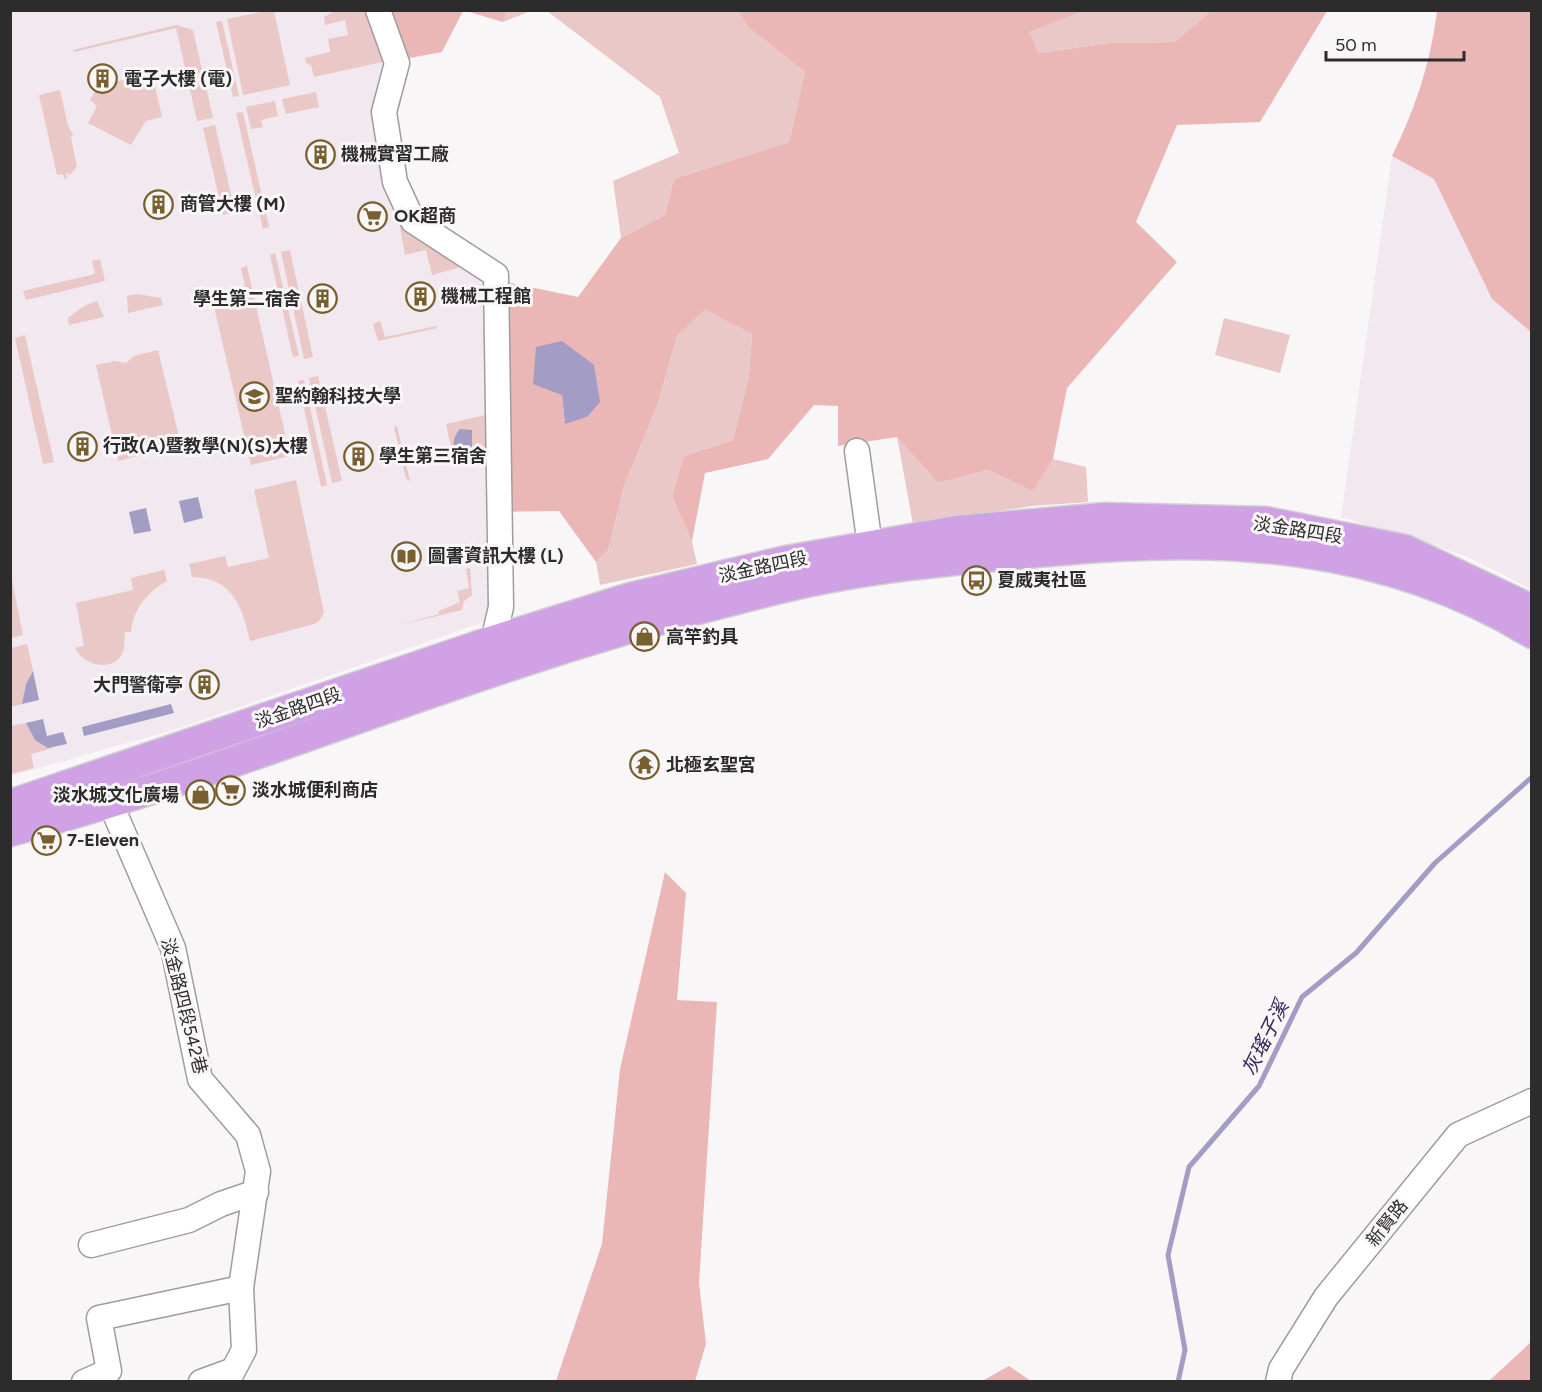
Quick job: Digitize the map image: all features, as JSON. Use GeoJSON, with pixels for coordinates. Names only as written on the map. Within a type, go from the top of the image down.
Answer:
{"type":"FeatureCollection","features":[{"type":"Feature","properties":{"kind":"main road","name":"淡金路四段"},"geometry":{"type":"LineString","coordinates":[[10,831],[104,788],[497,654],[630,598],[786,561],[957,531],[1105,518],[1266,522],[1405,550],[1532,610]]}},
{"type":"Feature","properties":{"kind":"main road","name":"淡金路四段"},"geometry":{"type":"LineString","coordinates":[[497,654],[791,586],[899,567],[1105,545],[1213,542],[1309,551],[1397,573],[1493,609],[1532,633]]}},
{"type":"Feature","properties":{"kind":"main road","name":"淡金路四段"},"geometry":{"type":"LineString","coordinates":[[10,805],[104,788]]}},
{"type":"Feature","properties":{"kind":"street"},"geometry":{"type":"LineString","coordinates":[[378,10],[397,63],[384,112],[395,182],[413,221],[496,275],[501,607],[497,654]]}},
{"type":"Feature","properties":{"kind":"street"},"geometry":{"type":"LineString","coordinates":[[857,451],[870,546]]}},
{"type":"Feature","properties":{"kind":"street","name":"淡金路四段542巷"},"geometry":{"type":"LineString","coordinates":[[104,788],[173,948],[200,1079],[248,1136],[258,1171],[241,1288],[244,1350],[229,1376],[201,1382]]}},
{"type":"Feature","properties":{"kind":"street","name":"新賢路"},"geometry":{"type":"LineString","coordinates":[[1278,1382],[1281,1370],[1326,1297],[1458,1135],[1532,1101]]}},
{"type":"Feature","properties":{"kind":"street"},"geometry":{"type":"LineString","coordinates":[[91,1245],[189,1220],[221,1204],[256,1192]]}},
{"type":"Feature","properties":{"kind":"street"},"geometry":{"type":"LineString","coordinates":[[84,1382],[110,1376],[99,1318],[241,1288]]}},
{"type":"Feature","properties":{"kind":"shaded area"},"geometry":{"type":"Polygon","coordinates":[[[336,10],[367,10],[387,61],[314,77],[311,65],[306,63],[305,58],[330,52],[328,39],[348,35],[345,20],[325,25],[324,17],[336,10]]]}},
{"type":"Feature","properties":{"kind":"shaded area"},"geometry":{"type":"Polygon","coordinates":[[[507,10],[503,22],[466,11],[507,10]]]}},
{"type":"Feature","properties":{"kind":"shaded area","name":"聖約翰科技大學"},"geometry":{"type":"Polygon","coordinates":[[[11,11],[368,11],[388,62],[389,192],[496,280],[496,616],[173,730],[11,776],[11,11]]]}},
{"type":"Feature","properties":{"kind":"shaded area"},"geometry":{"type":"Polygon","coordinates":[[[274,11],[290,85],[243,95],[227,19],[274,11]]]}},
{"type":"Feature","properties":{"kind":"shaded area"},"geometry":{"type":"Polygon","coordinates":[[[368,11],[463,11],[442,52],[388,62],[368,11]]]}},
{"type":"Feature","properties":{"kind":"shaded area"},"geometry":{"type":"Polygon","coordinates":[[[507,11],[531,11],[503,22],[507,11]]]}},
{"type":"Feature","properties":{"kind":"shaded area"},"geometry":{"type":"Polygon","coordinates":[[[547,11],[738,11],[748,27],[805,72],[789,142],[674,179],[665,215],[621,238],[613,181],[679,153],[660,97],[547,11]]]}},
{"type":"Feature","properties":{"kind":"shaded area"},"geometry":{"type":"Polygon","coordinates":[[[738,11],[1083,11],[1029,32],[1038,53],[1109,43],[1175,42],[1211,11],[1327,11],[1260,122],[1177,125],[1136,222],[1177,262],[1067,388],[1053,459],[1033,491],[988,470],[938,483],[897,437],[838,446],[838,406],[814,405],[768,459],[705,473],[692,541],[672,496],[684,456],[733,440],[749,376],[752,334],[705,309],[677,336],[657,406],[624,486],[608,550],[596,562],[559,511],[498,512],[496,280],[578,297],[621,238],[665,215],[674,179],[789,142],[805,72],[748,27],[738,11]],[[562,395],[565,423],[587,417],[562,395]]]}},
{"type":"Feature","properties":{"kind":"shaded area"},"geometry":{"type":"Polygon","coordinates":[[[1083,11],[1211,11],[1175,42],[1109,43],[1037,53],[1028,32],[1083,11]]]}},
{"type":"Feature","properties":{"kind":"shaded area"},"geometry":{"type":"Polygon","coordinates":[[[1437,11],[1531,11],[1531,332],[1492,299],[1434,179],[1392,156],[1421,85],[1437,11]]]}},
{"type":"Feature","properties":{"kind":"shaded area"},"geometry":{"type":"Polygon","coordinates":[[[222,21],[239,96],[233,97],[216,22],[222,21]]]}},
{"type":"Feature","properties":{"kind":"shaded area"},"geometry":{"type":"Polygon","coordinates":[[[176,25],[193,30],[213,118],[197,121],[176,28],[74,52],[73,50],[176,25]]]}},
{"type":"Feature","properties":{"kind":"shaded area"},"geometry":{"type":"Polygon","coordinates":[[[152,73],[162,117],[146,121],[131,145],[88,123],[97,106],[90,100],[98,86],[152,73]]]}},
{"type":"Feature","properties":{"kind":"shaded area"},"geometry":{"type":"Polygon","coordinates":[[[60,90],[68,126],[73,134],[71,138],[77,166],[70,175],[66,172],[67,178],[64,179],[63,174],[57,175],[39,95],[60,90]]]}},
{"type":"Feature","properties":{"kind":"shaded area"},"geometry":{"type":"Polygon","coordinates":[[[316,92],[319,107],[286,114],[282,99],[316,92]]]}},
{"type":"Feature","properties":{"kind":"shaded area"},"geometry":{"type":"Polygon","coordinates":[[[275,101],[278,116],[261,120],[263,127],[251,129],[246,107],[275,101]]]}},
{"type":"Feature","properties":{"kind":"shaded area"},"geometry":{"type":"Polygon","coordinates":[[[243,112],[269,227],[263,229],[236,113],[243,112]]]}},
{"type":"Feature","properties":{"kind":"shaded area"},"geometry":{"type":"Polygon","coordinates":[[[215,125],[235,212],[223,215],[203,128],[215,125]]]}},
{"type":"Feature","properties":{"kind":"shaded area"},"geometry":{"type":"Polygon","coordinates":[[[1392,156],[1434,179],[1492,299],[1531,332],[1531,589],[1466,556],[1341,517],[1392,156]]]}},
{"type":"Feature","properties":{"kind":"shaded area"},"geometry":{"type":"Polygon","coordinates":[[[399,221],[459,265],[458,268],[432,275],[426,250],[405,255],[399,221]]]}},
{"type":"Feature","properties":{"kind":"shaded area"},"geometry":{"type":"Polygon","coordinates":[[[290,250],[313,357],[304,359],[281,252],[290,250]]]}},
{"type":"Feature","properties":{"kind":"shaded area"},"geometry":{"type":"Polygon","coordinates":[[[275,253],[299,356],[293,357],[270,255],[275,253]]]}},
{"type":"Feature","properties":{"kind":"shaded area"},"geometry":{"type":"Polygon","coordinates":[[[100,259],[105,281],[26,300],[23,291],[95,274],[92,261],[100,259]]]}},
{"type":"Feature","properties":{"kind":"shaded area"},"geometry":{"type":"Polygon","coordinates":[[[247,266],[290,456],[251,465],[211,294],[245,286],[241,268],[247,266]]]}},
{"type":"Feature","properties":{"kind":"shaded area"},"geometry":{"type":"Polygon","coordinates":[[[137,294],[161,298],[163,305],[128,313],[127,296],[137,294]]]}},
{"type":"Feature","properties":{"kind":"shaded area"},"geometry":{"type":"Polygon","coordinates":[[[97,301],[104,317],[69,325],[68,318],[84,306],[97,301]]]}},
{"type":"Feature","properties":{"kind":"shaded area"},"geometry":{"type":"Polygon","coordinates":[[[705,308],[752,334],[749,376],[733,440],[684,456],[672,496],[692,541],[697,564],[600,585],[596,562],[608,550],[624,486],[657,406],[677,336],[705,308]]]}},
{"type":"Feature","properties":{"kind":"shaded area"},"geometry":{"type":"Polygon","coordinates":[[[1224,318],[1290,335],[1280,373],[1215,355],[1224,318]]]}},
{"type":"Feature","properties":{"kind":"shaded area"},"geometry":{"type":"Polygon","coordinates":[[[380,321],[385,337],[436,326],[437,328],[378,341],[373,324],[380,321]]]}},
{"type":"Feature","properties":{"kind":"shaded area"},"geometry":{"type":"Polygon","coordinates":[[[25,335],[54,462],[43,464],[15,338],[25,335]]]}},
{"type":"Feature","properties":{"kind":"shaded area"},"geometry":{"type":"Polygon","coordinates":[[[562,341],[594,365],[600,402],[587,417],[565,424],[562,395],[533,384],[536,347],[562,341]]]}},
{"type":"Feature","properties":{"kind":"shaded area"},"geometry":{"type":"Polygon","coordinates":[[[158,350],[181,445],[118,461],[96,365],[115,361],[126,363],[134,356],[158,350]]]}},
{"type":"Feature","properties":{"kind":"shaded area"},"geometry":{"type":"Polygon","coordinates":[[[318,376],[342,481],[332,483],[309,378],[318,376]]]}},
{"type":"Feature","properties":{"kind":"shaded area"},"geometry":{"type":"Polygon","coordinates":[[[304,380],[327,485],[321,487],[298,381],[304,380]]]}},
{"type":"Feature","properties":{"kind":"shaded area"},"geometry":{"type":"Polygon","coordinates":[[[485,415],[488,460],[455,466],[446,424],[485,415]]]}},
{"type":"Feature","properties":{"kind":"shaded area"},"geometry":{"type":"Polygon","coordinates":[[[397,426],[410,481],[406,479],[394,427],[397,426]]]}},
{"type":"Feature","properties":{"kind":"shaded area"},"geometry":{"type":"Polygon","coordinates":[[[460,429],[472,430],[472,461],[460,460],[455,452],[454,441],[460,429]]]}},
{"type":"Feature","properties":{"kind":"shaded area"},"geometry":{"type":"Polygon","coordinates":[[[897,437],[938,483],[988,470],[1033,491],[1053,459],[1086,467],[1088,502],[1032,506],[913,524],[897,437]]]}},
{"type":"Feature","properties":{"kind":"shaded area"},"geometry":{"type":"Polygon","coordinates":[[[296,480],[324,613],[314,624],[250,641],[243,616],[233,596],[217,582],[192,577],[189,564],[225,556],[228,567],[269,558],[254,490],[296,480]]]}},
{"type":"Feature","properties":{"kind":"shaded area"},"geometry":{"type":"Polygon","coordinates":[[[198,497],[203,518],[184,523],[179,501],[198,497]]]}},
{"type":"Feature","properties":{"kind":"shaded area"},"geometry":{"type":"Polygon","coordinates":[[[146,508],[151,531],[134,534],[129,512],[146,508]]]}},
{"type":"Feature","properties":{"kind":"shaded area"},"geometry":{"type":"Polygon","coordinates":[[[470,568],[472,595],[464,601],[462,610],[395,626],[439,614],[439,611],[460,602],[457,591],[469,588],[466,569],[470,568]]]}},
{"type":"Feature","properties":{"kind":"shaded area"},"geometry":{"type":"Polygon","coordinates":[[[164,570],[167,581],[153,590],[142,602],[132,624],[131,632],[125,632],[124,650],[118,659],[106,665],[98,665],[84,659],[75,648],[84,646],[76,603],[133,590],[131,578],[164,570]]]}},
{"type":"Feature","properties":{"kind":"shaded area"},"geometry":{"type":"Polygon","coordinates":[[[11,575],[23,635],[11,638],[11,575]]]}},
{"type":"Feature","properties":{"kind":"shaded area"},"geometry":{"type":"Polygon","coordinates":[[[27,644],[33,671],[26,684],[22,704],[11,707],[10,648],[27,644]]]}},
{"type":"Feature","properties":{"kind":"shaded area"},"geometry":{"type":"Polygon","coordinates":[[[33,671],[39,700],[22,704],[26,684],[33,671]]]}},
{"type":"Feature","properties":{"kind":"shaded area"},"geometry":{"type":"Polygon","coordinates":[[[171,704],[174,713],[84,736],[82,727],[171,704]]]}},
{"type":"Feature","properties":{"kind":"shaded area"},"geometry":{"type":"Polygon","coordinates":[[[43,719],[47,736],[63,732],[67,744],[48,748],[35,740],[26,723],[43,719]]]}},
{"type":"Feature","properties":{"kind":"shaded area"},"geometry":{"type":"Polygon","coordinates":[[[26,723],[35,740],[53,748],[31,754],[34,768],[11,774],[11,726],[26,723]]]}},
{"type":"Feature","properties":{"kind":"shaded area"},"geometry":{"type":"Polygon","coordinates":[[[665,872],[686,893],[677,1000],[717,1002],[699,1283],[706,1344],[695,1381],[556,1381],[602,1244],[620,1069],[665,872]]]}},
{"type":"Feature","properties":{"kind":"shaded area"},"geometry":{"type":"Polygon","coordinates":[[[1531,1342],[1531,1381],[1489,1381],[1531,1342]]]}},
{"type":"Feature","properties":{"kind":"shaded area"},"geometry":{"type":"Polygon","coordinates":[[[1009,1366],[1031,1381],[982,1381],[1009,1366]]]}},
{"type":"Feature","properties":{"kind":"waterway","name":"灰瑤子溪"},"geometry":{"type":"LineString","coordinates":[[1178,1382],[1185,1350],[1168,1255],[1189,1167],[1259,1086],[1302,997],[1356,953],[1435,863],[1532,777]]}},
{"type":"Feature","properties":{"kind":"place","name":"電子大樓 (電)"},"geometry":{"type":"Point","coordinates":[103,79]}},
{"type":"Feature","properties":{"kind":"place","name":"機械實習工廠"},"geometry":{"type":"Point","coordinates":[320,154]}},
{"type":"Feature","properties":{"kind":"place","name":"商管大樓 (M)"},"geometry":{"type":"Point","coordinates":[159,204]}},
{"type":"Feature","properties":{"kind":"place","name":"OK超商"},"geometry":{"type":"Point","coordinates":[373,216]}},
{"type":"Feature","properties":{"kind":"place","name":"機械工程館"},"geometry":{"type":"Point","coordinates":[420,296]}},
{"type":"Feature","properties":{"kind":"place","name":"學生第二宿舍"},"geometry":{"type":"Point","coordinates":[322,299]}},
{"type":"Feature","properties":{"kind":"place","name":"聖約翰科技大學"},"geometry":{"type":"Point","coordinates":[254,396]}},
{"type":"Feature","properties":{"kind":"place","name":"行政(A)暨教學(N)(S)大樓"},"geometry":{"type":"Point","coordinates":[82,446]}},
{"type":"Feature","properties":{"kind":"place","name":"學生第三宿舍"},"geometry":{"type":"Point","coordinates":[358,456]}},
{"type":"Feature","properties":{"kind":"place","name":"圖書資訊大樓 (L)"},"geometry":{"type":"Point","coordinates":[407,556]}},
{"type":"Feature","properties":{"kind":"place","name":"夏威夷社區"},"geometry":{"type":"Point","coordinates":[976,580]}},
{"type":"Feature","properties":{"kind":"place","name":"高竿釣具"},"geometry":{"type":"Point","coordinates":[645,637]}},
{"type":"Feature","properties":{"kind":"place","name":"大門警衛亭"},"geometry":{"type":"Point","coordinates":[204,685]}},
{"type":"Feature","properties":{"kind":"place","name":"北極玄聖宮"},"geometry":{"type":"Point","coordinates":[645,765]}},
{"type":"Feature","properties":{"kind":"place","name":"淡水城便利商店"},"geometry":{"type":"Point","coordinates":[231,790]}},
{"type":"Feature","properties":{"kind":"place","name":"淡水城文化廣場"},"geometry":{"type":"Point","coordinates":[200,795]}},
{"type":"Feature","properties":{"kind":"place","name":"7-Eleven"},"geometry":{"type":"Point","coordinates":[46,840]}}]}
